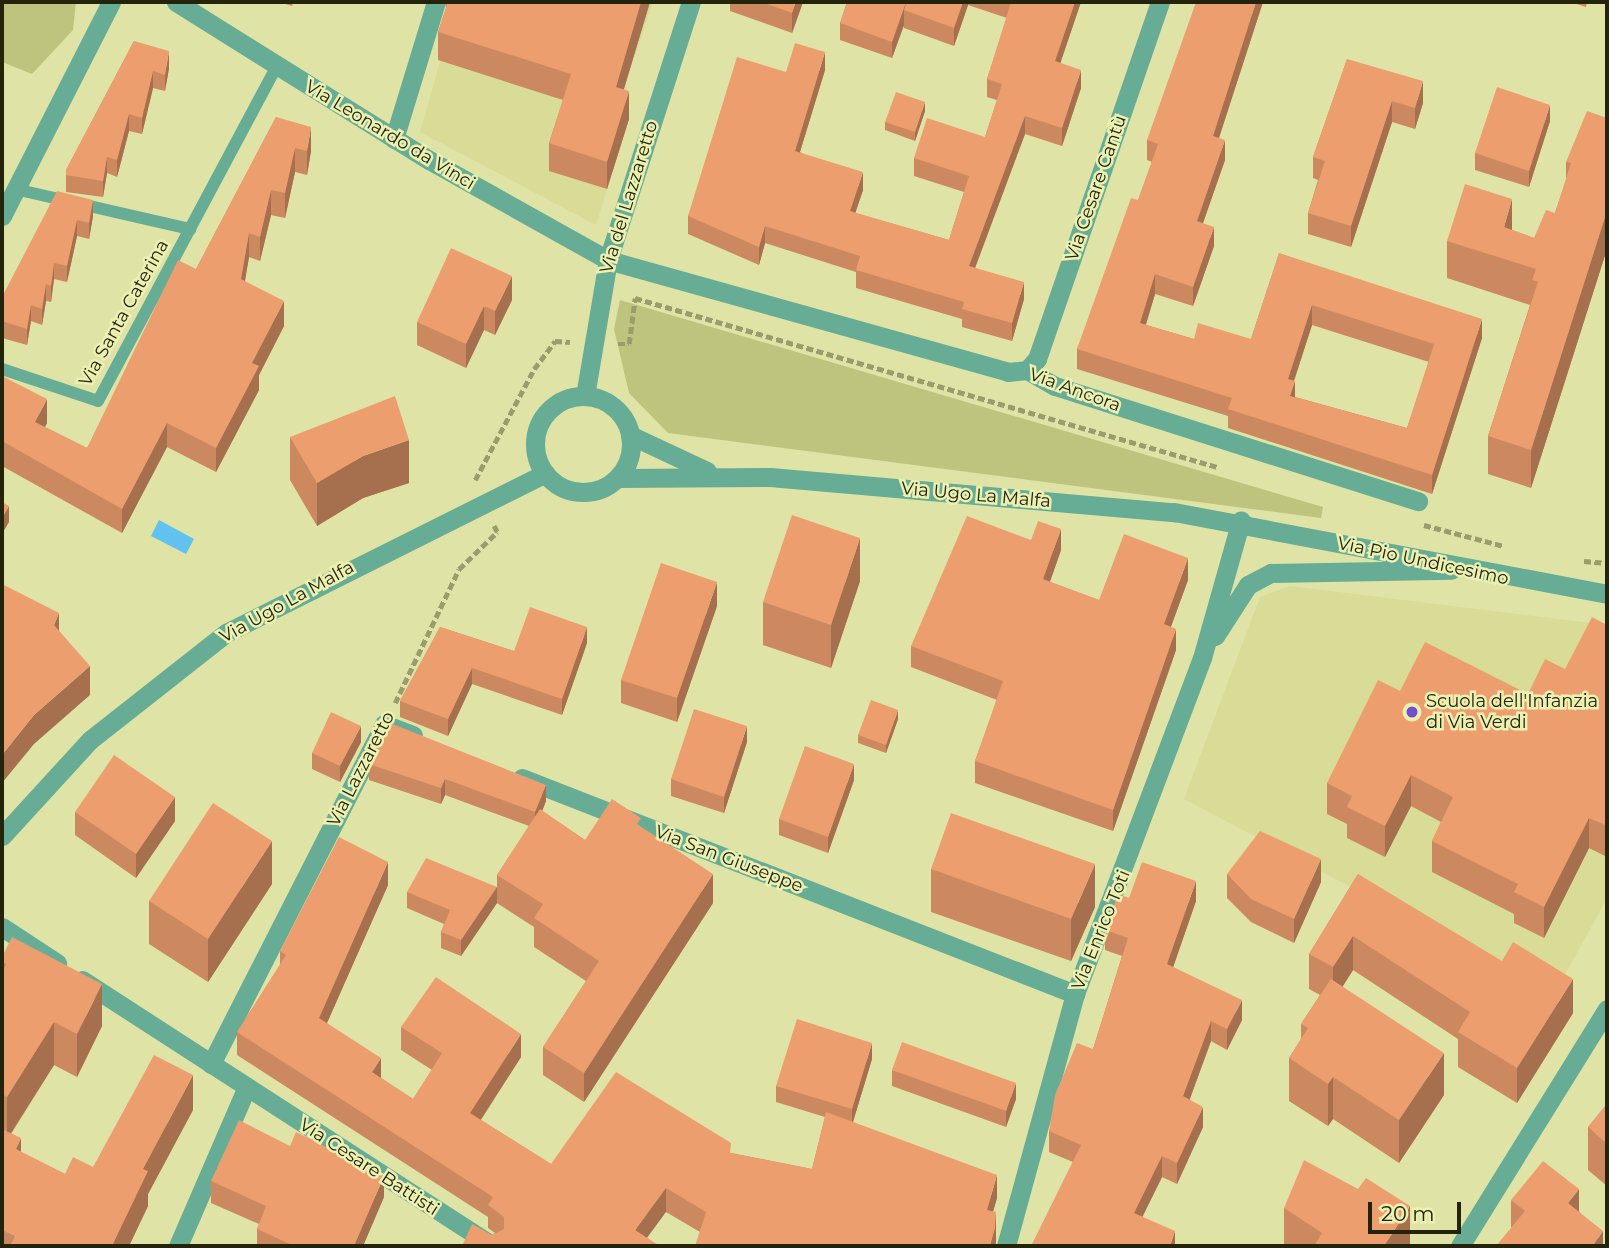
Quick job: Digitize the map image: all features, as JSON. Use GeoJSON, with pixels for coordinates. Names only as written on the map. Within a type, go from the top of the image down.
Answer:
{"type":"FeatureCollection","features":[{"type":"Feature","properties":{"kind":"street"},"geometry":{"type":"LineString","coordinates":[[2,216],[110,2]]}},
{"type":"Feature","properties":{"kind":"street","name":"Via Leonardo da Vinci"},"geometry":{"type":"LineString","coordinates":[[176,2],[394,139],[608,260]]}},
{"type":"Feature","properties":{"kind":"street"},"geometry":{"type":"LineString","coordinates":[[394,139],[436,2]]}},
{"type":"Feature","properties":{"kind":"street","name":"Via del Lazzaretto"},"geometry":{"type":"LineString","coordinates":[[585,396],[591,343],[608,260],[691,2]]}},
{"type":"Feature","properties":{"kind":"street","name":"Via Cesare Cantù"},"geometry":{"type":"LineString","coordinates":[[1027,370],[1037,359],[1160,2]]}},
{"type":"Feature","properties":{"kind":"street","name":"Via Ancora"},"geometry":{"type":"LineString","coordinates":[[608,260],[1008,372],[1027,370],[1055,386],[1418,501]]}},
{"type":"Feature","properties":{"kind":"street"},"geometry":{"type":"LineString","coordinates":[[545,473],[535,444],[544,415],[569,398],[585,396],[614,407],[631,435],[627,465],[618,478]]}},
{"type":"Feature","properties":{"kind":"street","name":"Via Ugo La Malfa"},"geometry":{"type":"LineString","coordinates":[[631,435],[711,474]]}},
{"type":"Feature","properties":{"kind":"street","name":"Via Ugo La Malfa"},"geometry":{"type":"LineString","coordinates":[[2,836],[90,740],[226,634],[483,501],[545,473],[557,484],[589,492],[618,478],[711,474],[1241,520]]}},
{"type":"Feature","properties":{"kind":"street","name":"Via Pio Undicesimo"},"geometry":{"type":"LineString","coordinates":[[1241,520],[1455,570],[1607,594]]}},
{"type":"Feature","properties":{"kind":"street","name":"Via Enrico Toti"},"geometry":{"type":"LineString","coordinates":[[1006,1246],[1074,994],[1202,659],[1241,520]]}},
{"type":"Feature","properties":{"kind":"street","name":"Via Enrico Toti"},"geometry":{"type":"LineString","coordinates":[[1202,659],[1241,593],[1263,576],[1318,568],[1455,570]]}},
{"type":"Feature","properties":{"kind":"street"},"geometry":{"type":"LineString","coordinates":[[384,724],[436,745]]}},
{"type":"Feature","properties":{"kind":"street","name":"Via Lazzaretto"},"geometry":{"type":"LineString","coordinates":[[211,1064],[384,724]]}},
{"type":"Feature","properties":{"kind":"street","name":"Via San Giuseppe"},"geometry":{"type":"LineString","coordinates":[[502,770],[1074,994]]}},
{"type":"Feature","properties":{"kind":"street","name":"Via Cesare Battisti"},"geometry":{"type":"LineString","coordinates":[[2,927],[246,1089],[493,1246]]}},
{"type":"Feature","properties":{"kind":"street"},"geometry":{"type":"LineString","coordinates":[[1460,1246],[1607,1009]]}},
{"type":"Feature","properties":{"kind":"street"},"geometry":{"type":"LineString","coordinates":[[178,1246],[246,1089]]}},
{"type":"Feature","properties":{"kind":"lane","name":"Via Santa Caterina"},"geometry":{"type":"LineString","coordinates":[[2,369],[98,401],[277,66]]}},
{"type":"Feature","properties":{"kind":"lane","name":"Via Santa Caterina"},"geometry":{"type":"LineString","coordinates":[[15,189],[190,229]]}},
{"type":"Feature","properties":{"kind":"path"},"geometry":{"type":"LineString","coordinates":[[555,341],[629,344],[635,298],[1228,470]]}},
{"type":"Feature","properties":{"kind":"path","name":"Via Lazzaretto"},"geometry":{"type":"LineString","coordinates":[[384,724],[459,569],[497,532],[475,480]]}},
{"type":"Feature","properties":{"kind":"path"},"geometry":{"type":"LineString","coordinates":[[1420,524],[1512,548]]}},
{"type":"Feature","properties":{"kind":"path"},"geometry":{"type":"LineString","coordinates":[[1580,561],[1607,563]]}},
{"type":"Feature","properties":{"kind":"shaded area"},"geometry":{"type":"Polygon","coordinates":[[[2,2],[76,2],[73,30],[32,74],[2,62],[2,2]]]}},
{"type":"Feature","properties":{"kind":"shaded area"},"geometry":{"type":"Polygon","coordinates":[[[457,2],[653,2],[626,83],[629,119],[596,225],[420,132],[457,2]]]}},
{"type":"Feature","properties":{"kind":"shaded area"},"geometry":{"type":"Polygon","coordinates":[[[620,300],[1323,507],[1321,518],[668,433],[629,393],[614,329],[620,300]]]}},
{"type":"Feature","properties":{"kind":"shaded area","name":"Scuola dell'Infanzia di Via Verdi"},"geometry":{"type":"Polygon","coordinates":[[[1290,586],[1607,625],[1607,898],[1554,995],[1184,799],[1260,597],[1290,586]]]}},
{"type":"Feature","properties":{"kind":"water"},"geometry":{"type":"Polygon","coordinates":[[[159,520],[194,539],[186,554],[151,536],[159,520]]]}},
{"type":"Feature","properties":{"kind":"building"},"geometry":{"type":"Polygon","coordinates":[[[448,2],[641,2],[616,87],[629,91],[607,162],[549,143],[571,74],[438,32],[448,2]]]}},
{"type":"Feature","properties":{"kind":"building"},"geometry":{"type":"Polygon","coordinates":[[[761,2],[796,2],[792,13],[761,2]]]}},
{"type":"Feature","properties":{"kind":"building"},"geometry":{"type":"Polygon","coordinates":[[[847,2],[906,2],[892,42],[840,23],[847,2]]]}},
{"type":"Feature","properties":{"kind":"building"},"geometry":{"type":"Polygon","coordinates":[[[907,2],[963,2],[954,28],[904,10],[907,2]]]}},
{"type":"Feature","properties":{"kind":"building"},"geometry":{"type":"Polygon","coordinates":[[[1011,2],[1075,2],[1055,61],[1081,70],[1062,128],[1025,116],[969,266],[1024,282],[1012,323],[962,309],[964,302],[856,270],[860,256],[765,226],[759,247],[688,216],[737,57],[786,72],[795,43],[825,52],[795,151],[863,172],[850,211],[949,240],[969,176],[914,158],[927,118],[985,137],[1002,84],[987,79],[1011,2]]]}},
{"type":"Feature","properties":{"kind":"building"},"geometry":{"type":"Polygon","coordinates":[[[1196,2],[1256,2],[1213,136],[1225,140],[1197,221],[1214,227],[1193,287],[1155,274],[1140,323],[1194,339],[1198,323],[1251,339],[1279,253],[1482,319],[1432,475],[1228,409],[1232,398],[1077,349],[1131,198],[1138,200],[1158,144],[1147,140],[1196,2]],[[1312,305],[1288,379],[1295,381],[1290,396],[1407,428],[1434,344],[1312,305]]]}},
{"type":"Feature","properties":{"kind":"building"},"geometry":{"type":"Polygon","coordinates":[[[134,41],[169,51],[165,75],[153,71],[142,118],[129,114],[117,160],[107,157],[103,181],[66,175],[66,170],[134,41]]]}},
{"type":"Feature","properties":{"kind":"building"},"geometry":{"type":"Polygon","coordinates":[[[1347,59],[1423,81],[1415,108],[1392,101],[1351,226],[1308,213],[1325,161],[1313,157],[1347,59]]]}},
{"type":"Feature","properties":{"kind":"building"},"geometry":{"type":"Polygon","coordinates":[[[1497,87],[1550,105],[1529,171],[1475,153],[1497,87]]]}},
{"type":"Feature","properties":{"kind":"building"},"geometry":{"type":"Polygon","coordinates":[[[896,92],[925,102],[915,132],[885,122],[896,92]]]}},
{"type":"Feature","properties":{"kind":"building"},"geometry":{"type":"Polygon","coordinates":[[[1587,111],[1607,118],[1607,211],[1531,450],[1488,436],[1538,282],[1532,280],[1536,269],[1447,241],[1465,184],[1512,199],[1504,227],[1534,238],[1546,210],[1555,213],[1571,163],[1566,162],[1587,111]]]}},
{"type":"Feature","properties":{"kind":"building"},"geometry":{"type":"Polygon","coordinates":[[[276,117],[311,127],[307,151],[295,148],[285,193],[271,190],[260,237],[249,233],[241,279],[284,301],[252,363],[259,366],[216,448],[167,423],[122,509],[2,441],[2,376],[47,399],[35,422],[87,448],[178,260],[196,269],[276,117]]]}},
{"type":"Feature","properties":{"kind":"building"},"geometry":{"type":"Polygon","coordinates":[[[57,191],[93,200],[89,223],[77,220],[67,266],[54,263],[51,286],[46,284],[42,309],[31,305],[27,329],[2,321],[2,297],[57,191]]]}},
{"type":"Feature","properties":{"kind":"building"},"geometry":{"type":"Polygon","coordinates":[[[451,248],[512,276],[495,311],[484,306],[466,344],[417,322],[451,248]]]}},
{"type":"Feature","properties":{"kind":"building"},"geometry":{"type":"Polygon","coordinates":[[[395,396],[409,440],[363,456],[317,483],[290,437],[395,396]]]}},
{"type":"Feature","properties":{"kind":"building"},"geometry":{"type":"Polygon","coordinates":[[[2,502],[9,506],[2,518],[2,502]]]}},
{"type":"Feature","properties":{"kind":"building"},"geometry":{"type":"Polygon","coordinates":[[[792,515],[860,538],[831,625],[763,602],[792,515]]]}},
{"type":"Feature","properties":{"kind":"building"},"geometry":{"type":"Polygon","coordinates":[[[967,516],[1031,540],[1038,521],[1061,529],[1043,579],[1099,600],[1124,534],[1188,558],[1164,624],[1176,629],[1113,810],[975,761],[1003,681],[911,646],[967,516]]]}},
{"type":"Feature","properties":{"kind":"building"},"geometry":{"type":"Polygon","coordinates":[[[661,563],[717,582],[677,698],[621,680],[661,563]]]}},
{"type":"Feature","properties":{"kind":"building"},"geometry":{"type":"Polygon","coordinates":[[[2,584],[59,613],[54,625],[90,666],[34,715],[2,755],[2,584]]]}},
{"type":"Feature","properties":{"kind":"building"},"geometry":{"type":"Polygon","coordinates":[[[530,607],[587,627],[562,699],[472,668],[448,719],[400,701],[440,627],[514,651],[530,607]]]}},
{"type":"Feature","properties":{"kind":"building"},"geometry":{"type":"Polygon","coordinates":[[[1592,617],[1607,625],[1607,821],[1605,825],[1589,818],[1544,907],[1514,892],[1518,884],[1432,841],[1453,797],[1411,775],[1385,826],[1347,807],[1352,796],[1327,783],[1378,680],[1400,691],[1425,642],[1528,694],[1545,659],[1565,669],[1592,617]]]}},
{"type":"Feature","properties":{"kind":"building"},"geometry":{"type":"Polygon","coordinates":[[[871,700],[898,710],[886,745],[858,735],[871,700]]]}},
{"type":"Feature","properties":{"kind":"building"},"geometry":{"type":"Polygon","coordinates":[[[694,709],[747,726],[724,797],[671,779],[694,709]]]}},
{"type":"Feature","properties":{"kind":"building"},"geometry":{"type":"Polygon","coordinates":[[[331,712],[361,726],[340,766],[312,753],[331,712]]]}},
{"type":"Feature","properties":{"kind":"building"},"geometry":{"type":"Polygon","coordinates":[[[390,723],[546,785],[535,812],[445,779],[441,788],[369,764],[390,723]]]}},
{"type":"Feature","properties":{"kind":"building"},"geometry":{"type":"Polygon","coordinates":[[[805,746],[854,764],[828,837],[779,819],[805,746]]]}},
{"type":"Feature","properties":{"kind":"building"},"geometry":{"type":"Polygon","coordinates":[[[114,755],[175,797],[136,854],[75,812],[114,755]]]}},
{"type":"Feature","properties":{"kind":"building"},"geometry":{"type":"Polygon","coordinates":[[[612,799],[641,818],[637,824],[713,874],[584,1073],[543,1047],[599,961],[534,918],[543,904],[497,875],[540,809],[585,840],[612,799]]]}},
{"type":"Feature","properties":{"kind":"building"},"geometry":{"type":"Polygon","coordinates":[[[213,803],[272,841],[208,939],[149,901],[213,803]]]}},
{"type":"Feature","properties":{"kind":"building"},"geometry":{"type":"Polygon","coordinates":[[[951,813],[1095,864],[1071,919],[931,869],[951,813]]]}},
{"type":"Feature","properties":{"kind":"building"},"geometry":{"type":"Polygon","coordinates":[[[1260,831],[1321,859],[1294,919],[1251,899],[1227,874],[1260,831]]]}},
{"type":"Feature","properties":{"kind":"building"},"geometry":{"type":"Polygon","coordinates":[[[339,837],[388,862],[319,1018],[381,1058],[372,1072],[413,1099],[442,1053],[401,1027],[436,977],[521,1034],[470,1113],[551,1164],[616,1072],[731,1143],[730,1153],[812,1169],[826,1112],[997,1175],[987,1210],[996,1212],[990,1246],[695,1246],[706,1212],[666,1188],[635,1230],[660,1246],[462,1246],[472,1224],[492,1235],[504,1229],[504,1217],[488,1205],[493,1197],[237,1032],[286,955],[280,951],[339,837]]]}},
{"type":"Feature","properties":{"kind":"building"},"geometry":{"type":"Polygon","coordinates":[[[426,858],[497,887],[461,940],[441,932],[450,910],[407,892],[426,858]]]}},
{"type":"Feature","properties":{"kind":"building"},"geometry":{"type":"Polygon","coordinates":[[[1142,862],[1196,881],[1167,964],[1242,1000],[1227,1029],[1211,1021],[1183,1096],[1203,1107],[1177,1163],[1162,1156],[1134,1213],[1175,1231],[1170,1246],[1031,1246],[1081,1145],[1049,1131],[1055,1095],[1077,1043],[1093,1049],[1128,938],[1105,930],[1118,894],[1129,898],[1142,862]]]}},
{"type":"Feature","properties":{"kind":"building"},"geometry":{"type":"Polygon","coordinates":[[[1358,874],[1502,961],[1513,942],[1573,979],[1517,1068],[1458,1032],[1470,1012],[1353,936],[1333,967],[1309,954],[1358,874]]]}},
{"type":"Feature","properties":{"kind":"building"},"geometry":{"type":"Polygon","coordinates":[[[12,937],[102,984],[77,1034],[54,1022],[7,1097],[2,1094],[2,973],[6,964],[2,962],[2,957],[12,937]]]}},
{"type":"Feature","properties":{"kind":"building"},"geometry":{"type":"Polygon","coordinates":[[[1331,979],[1444,1053],[1399,1120],[1333,1077],[1328,1084],[1289,1058],[1308,1028],[1301,1024],[1331,979]]]}},
{"type":"Feature","properties":{"kind":"building"},"geometry":{"type":"Polygon","coordinates":[[[797,1019],[872,1043],[852,1109],[776,1086],[797,1019]]]}},
{"type":"Feature","properties":{"kind":"building"},"geometry":{"type":"Polygon","coordinates":[[[902,1042],[1016,1083],[1006,1111],[892,1070],[902,1042]]]}},
{"type":"Feature","properties":{"kind":"building"},"geometry":{"type":"Polygon","coordinates":[[[154,1055],[193,1075],[143,1169],[148,1171],[112,1246],[10,1246],[15,1236],[2,1230],[2,1129],[21,1138],[16,1149],[65,1174],[73,1157],[93,1167],[154,1055]]]}},
{"type":"Feature","properties":{"kind":"building"},"geometry":{"type":"Polygon","coordinates":[[[1607,1104],[1607,1144],[1588,1127],[1607,1104]]]}},
{"type":"Feature","properties":{"kind":"building"},"geometry":{"type":"Polygon","coordinates":[[[239,1120],[290,1146],[296,1132],[384,1176],[354,1246],[294,1246],[257,1229],[266,1206],[211,1181],[239,1120]]]}},
{"type":"Feature","properties":{"kind":"building"},"geometry":{"type":"Polygon","coordinates":[[[1304,1160],[1358,1189],[1366,1178],[1410,1206],[1384,1246],[1314,1246],[1322,1233],[1284,1208],[1304,1160]]]}},
{"type":"Feature","properties":{"kind":"building"},"geometry":{"type":"Polygon","coordinates":[[[1543,1161],[1579,1189],[1568,1203],[1603,1231],[1594,1244],[1597,1246],[1496,1246],[1525,1211],[1511,1200],[1543,1161]]]}},
{"type":"Feature","properties":{"kind":"place","name":"Scuola dell'Infanzia di Via Verdi"},"geometry":{"type":"Point","coordinates":[1412,712]}}]}
